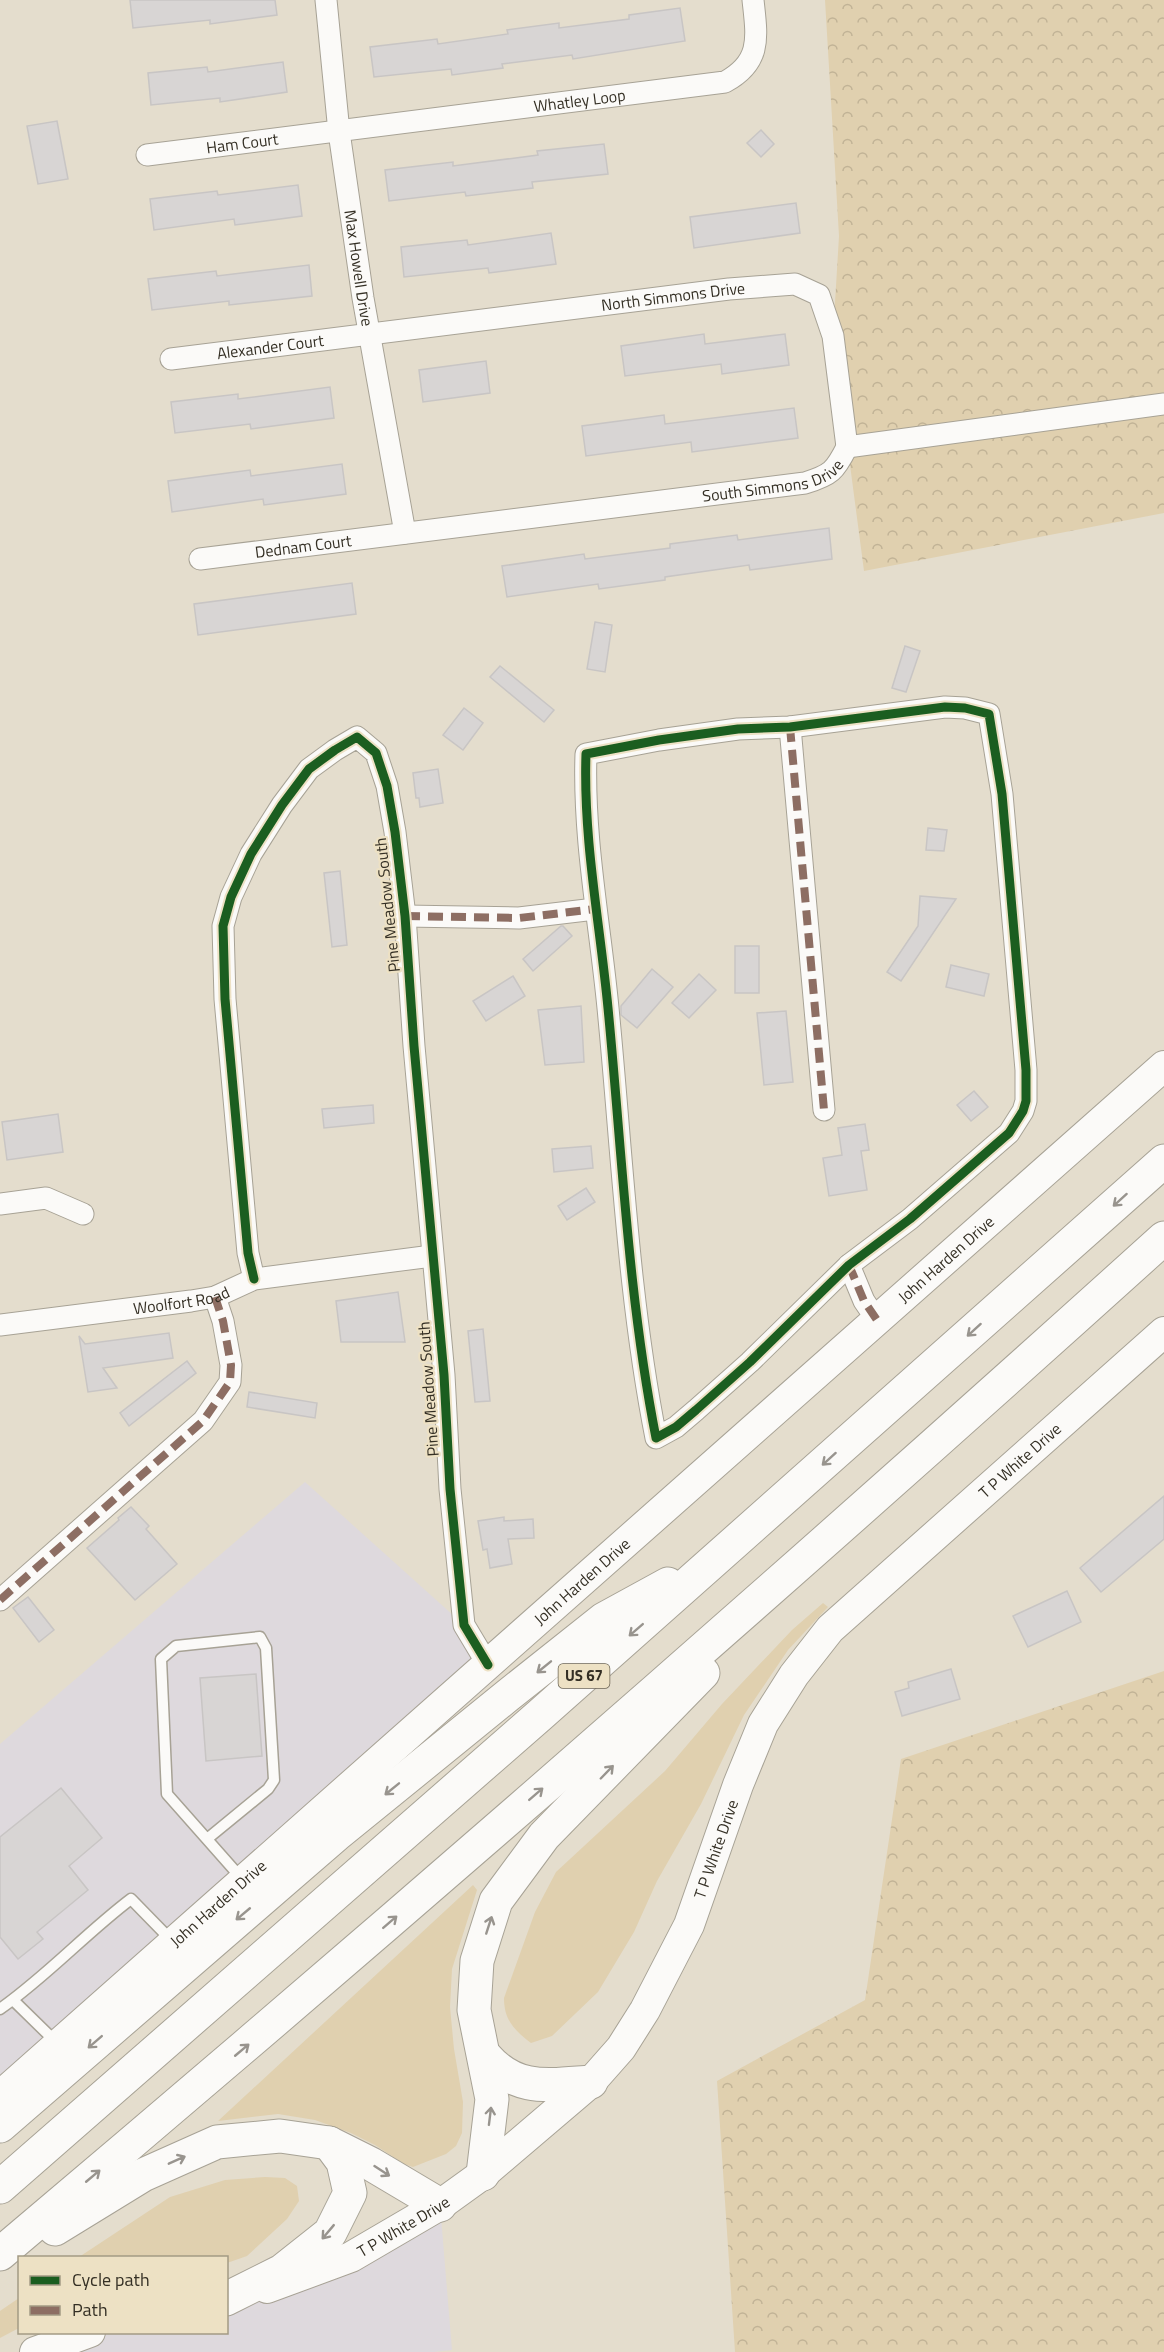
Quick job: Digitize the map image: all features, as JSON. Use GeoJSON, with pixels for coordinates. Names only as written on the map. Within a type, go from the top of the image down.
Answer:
{"type":"FeatureCollection","features":[{"type":"Feature","properties":{"kind":"highway","name":"US 67"},"geometry":{"type":"LineString","coordinates":[[0,2187],[717,1558],[1164,1161]]}},
{"type":"Feature","properties":{"kind":"highway"},"geometry":{"type":"LineString","coordinates":[[0,2254],[333,1972],[836,1531],[1164,1238]]}},
{"type":"Feature","properties":{"kind":"highway"},"geometry":{"type":"LineString","coordinates":[[483,2174],[492,2099],[474,2010],[477,1961],[496,1901],[544,1836],[688,1689],[836,1531]]}},
{"type":"Feature","properties":{"kind":"highway"},"geometry":{"type":"LineString","coordinates":[[0,2126],[327,1842],[577,1640],[604,1619],[717,1558]]}},
{"type":"Feature","properties":{"kind":"highway"},"geometry":{"type":"LineString","coordinates":[[485,2056],[496,2068],[518,2081],[541,2086],[591,2082]]}},
{"type":"Feature","properties":{"kind":"highway"},"geometry":{"type":"LineString","coordinates":[[0,2263],[143,2175],[218,2142],[280,2136],[328,2143],[371,2164],[440,2205]]}},
{"type":"Feature","properties":{"kind":"highway"},"geometry":{"type":"LineString","coordinates":[[228,2298],[282,2271],[330,2233],[350,2193],[343,2162],[328,2143]]}},
{"type":"Feature","properties":{"kind":"street","name":"Max Howell Drive"},"geometry":{"type":"LineString","coordinates":[[326,0],[339,132],[363,298],[405,533]]}},
{"type":"Feature","properties":{"kind":"street","name":"Whatley Loop"},"geometry":{"type":"LineString","coordinates":[[339,132],[725,82],[738,75],[748,65],[755,51],[756,30],[753,0]]}},
{"type":"Feature","properties":{"kind":"street","name":"Ham Court"},"geometry":{"type":"LineString","coordinates":[[147,154],[339,132]]}},
{"type":"Feature","properties":{"kind":"street","name":"North Simmons Drive"},"geometry":{"type":"LineString","coordinates":[[370,333],[729,289],[795,284],[819,295],[833,336],[847,447]]}},
{"type":"Feature","properties":{"kind":"street","name":"Alexander Court"},"geometry":{"type":"LineString","coordinates":[[171,359],[370,333]]}},
{"type":"Feature","properties":{"kind":"street","name":"South Simmons Drive"},"geometry":{"type":"LineString","coordinates":[[405,533],[805,483],[822,478],[837,468],[847,447],[1164,404]]}},
{"type":"Feature","properties":{"kind":"street","name":"Dednam Court"},"geometry":{"type":"LineString","coordinates":[[200,559],[405,533]]}},
{"type":"Feature","properties":{"kind":"street"},"geometry":{"type":"LineString","coordinates":[[945,707],[965,708],[989,714],[1002,794],[1026,1070],[1026,1101],[1023,1111],[1009,1133],[910,1219],[849,1264],[750,1362],[676,1427],[656,1438],[646,1385],[632,1275],[608,1007],[596,909],[585,780],[586,754],[659,740],[738,729],[790,727],[945,707]]}},
{"type":"Feature","properties":{"kind":"street"},"geometry":{"type":"LineString","coordinates":[[790,727],[824,1110]]}},
{"type":"Feature","properties":{"kind":"street","name":"Pine Meadow South"},"geometry":{"type":"LineString","coordinates":[[254,1279],[249,1253],[231,1072],[225,999],[223,926],[231,897],[251,854],[282,805],[309,769],[335,750],[357,738],[376,753],[387,786],[405,916],[432,1257],[444,1375],[450,1489],[464,1625],[474,1646],[488,1665]]}},
{"type":"Feature","properties":{"kind":"street"},"geometry":{"type":"LineString","coordinates":[[405,916],[519,918],[596,909]]}},
{"type":"Feature","properties":{"kind":"street","name":"John Harden Drive"},"geometry":{"type":"LineString","coordinates":[[0,2096],[1164,1066]]}},
{"type":"Feature","properties":{"kind":"street"},"geometry":{"type":"LineString","coordinates":[[0,1204],[46,1198],[83,1214]]}},
{"type":"Feature","properties":{"kind":"street","name":"Woolfort Road"},"geometry":{"type":"LineString","coordinates":[[0,1325],[215,1297],[254,1279],[432,1257]]}},
{"type":"Feature","properties":{"kind":"street"},"geometry":{"type":"LineString","coordinates":[[849,1264],[864,1301],[877,1320]]}},
{"type":"Feature","properties":{"kind":"street"},"geometry":{"type":"LineString","coordinates":[[0,1600],[203,1421],[230,1382],[231,1365],[223,1321],[215,1297]]}},
{"type":"Feature","properties":{"kind":"street","name":"T P White Drive"},"geometry":{"type":"LineString","coordinates":[[228,2298],[275,2286],[351,2257],[440,2205],[483,2174],[591,2082],[621,2048],[645,2010],[689,1925],[754,1744],[763,1724],[794,1675],[830,1629],[1164,1332]]}},
{"type":"Feature","properties":{"kind":"street"},"geometry":{"type":"LineString","coordinates":[[35,2352],[93,2336]]}},
{"type":"Feature","properties":{"kind":"lane"},"geometry":{"type":"LineString","coordinates":[[207,1839],[268,1789],[274,1780],[266,1648],[260,1637],[176,1646],[161,1659],[167,1794],[207,1839],[244,1880]]}},
{"type":"Feature","properties":{"kind":"lane"},"geometry":{"type":"LineString","coordinates":[[0,2009],[97,1925],[131,1899],[173,1942]]}},
{"type":"Feature","properties":{"kind":"lane"},"geometry":{"type":"LineString","coordinates":[[13,2000],[58,2044]]}},
{"type":"Feature","properties":{"kind":"shaded area"},"geometry":{"type":"Polygon","coordinates":[[[305,1482],[464,1625],[488,1665],[499,1676],[0,2113],[0,1744],[305,1482]]]}},
{"type":"Feature","properties":{"kind":"shaded area"},"geometry":{"type":"Polygon","coordinates":[[[440,2205],[452,2350],[434,2352],[35,2352],[87,2334],[228,2334],[228,2299],[440,2205]]]}},
{"type":"Feature","properties":{"kind":"green space"},"geometry":{"type":"Polygon","coordinates":[[[825,0],[1164,0],[1164,513],[864,571],[833,336],[839,236],[825,0]]]}},
{"type":"Feature","properties":{"kind":"green space"},"geometry":{"type":"Polygon","coordinates":[[[823,1603],[828,1607],[788,1650],[744,1715],[701,1804],[657,1881],[634,1932],[598,1992],[552,2036],[531,2043],[511,2024],[504,2006],[504,1998],[535,1912],[556,1872],[665,1771],[722,1704],[792,1630],[823,1603]]]}},
{"type":"Feature","properties":{"kind":"green space"},"geometry":{"type":"Polygon","coordinates":[[[1164,1671],[1164,2352],[735,2352],[717,2081],[865,2000],[901,1759],[1164,1671]]]}},
{"type":"Feature","properties":{"kind":"green space"},"geometry":{"type":"Polygon","coordinates":[[[473,1885],[477,1890],[452,1969],[450,2007],[463,2102],[462,2133],[456,2146],[446,2154],[413,2167],[351,2133],[315,2120],[278,2114],[218,2121],[473,1885]]]}},
{"type":"Feature","properties":{"kind":"green space"},"geometry":{"type":"Polygon","coordinates":[[[285,2178],[297,2186],[299,2201],[287,2219],[247,2256],[228,2263],[228,2256],[81,2256],[170,2197],[225,2180],[285,2178]]]}},
{"type":"Feature","properties":{"kind":"green space"},"geometry":{"type":"Polygon","coordinates":[[[18,2299],[18,2329],[0,2338],[0,2311],[18,2299]]]}},
{"type":"Feature","properties":{"kind":"building"},"geometry":{"type":"Polygon","coordinates":[[[130,0],[275,0],[277,15],[210,24],[210,20],[133,28],[130,0]]]}},
{"type":"Feature","properties":{"kind":"building"},"geometry":{"type":"Polygon","coordinates":[[[680,8],[685,41],[573,59],[572,55],[502,64],[503,68],[452,75],[451,69],[374,77],[370,47],[437,39],[438,44],[508,34],[507,30],[559,23],[559,28],[629,19],[629,15],[680,8]]]}},
{"type":"Feature","properties":{"kind":"building"},"geometry":{"type":"Polygon","coordinates":[[[283,62],[287,92],[220,102],[220,98],[151,105],[148,73],[207,67],[208,72],[283,62]]]}},
{"type":"Feature","properties":{"kind":"building"},"geometry":{"type":"Polygon","coordinates":[[[57,121],[68,179],[38,184],[27,126],[57,121]]]}},
{"type":"Feature","properties":{"kind":"building"},"geometry":{"type":"Polygon","coordinates":[[[761,130],[774,144],[761,157],[747,143],[761,130]]]}},
{"type":"Feature","properties":{"kind":"building"},"geometry":{"type":"Polygon","coordinates":[[[604,144],[608,174],[532,182],[533,188],[466,196],[465,192],[389,201],[385,170],[453,162],[453,166],[538,155],[537,151],[604,144]]]}},
{"type":"Feature","properties":{"kind":"building"},"geometry":{"type":"Polygon","coordinates":[[[298,185],[302,216],[235,225],[234,219],[154,230],[150,199],[217,191],[218,195],[298,185]]]}},
{"type":"Feature","properties":{"kind":"building"},"geometry":{"type":"Polygon","coordinates":[[[796,203],[800,233],[694,248],[690,217],[796,203]]]}},
{"type":"Feature","properties":{"kind":"building"},"geometry":{"type":"Polygon","coordinates":[[[551,233],[556,264],[489,273],[488,268],[404,277],[401,247],[467,240],[468,245],[551,233]]]}},
{"type":"Feature","properties":{"kind":"building"},"geometry":{"type":"Polygon","coordinates":[[[309,265],[312,296],[229,305],[229,301],[152,310],[148,279],[216,271],[217,276],[309,265]]]}},
{"type":"Feature","properties":{"kind":"building"},"geometry":{"type":"Polygon","coordinates":[[[704,334],[705,344],[785,334],[789,365],[722,374],[721,364],[625,376],[621,346],[704,334]]]}},
{"type":"Feature","properties":{"kind":"building"},"geometry":{"type":"Polygon","coordinates":[[[486,361],[490,393],[423,402],[419,370],[486,361]]]}},
{"type":"Feature","properties":{"kind":"building"},"geometry":{"type":"Polygon","coordinates":[[[330,387],[334,418],[251,429],[250,424],[175,433],[171,402],[238,394],[238,399],[330,387]]]}},
{"type":"Feature","properties":{"kind":"building"},"geometry":{"type":"Polygon","coordinates":[[[794,408],[798,438],[692,452],[691,442],[586,456],[582,426],[664,415],[665,424],[794,408]]]}},
{"type":"Feature","properties":{"kind":"building"},"geometry":{"type":"Polygon","coordinates":[[[342,464],[346,494],[264,505],[263,499],[172,512],[168,481],[250,470],[251,476],[342,464]]]}},
{"type":"Feature","properties":{"kind":"building"},"geometry":{"type":"Polygon","coordinates":[[[829,528],[832,559],[750,570],[749,565],[599,589],[598,584],[507,597],[502,566],[584,554],[585,559],[670,548],[670,544],[737,535],[738,540],[829,528]]]}},
{"type":"Feature","properties":{"kind":"building"},"geometry":{"type":"Polygon","coordinates":[[[352,583],[356,614],[198,635],[194,604],[352,583]]]}},
{"type":"Feature","properties":{"kind":"building"},"geometry":{"type":"Polygon","coordinates":[[[595,622],[612,625],[605,672],[587,669],[595,622]]]}},
{"type":"Feature","properties":{"kind":"building"},"geometry":{"type":"Polygon","coordinates":[[[905,646],[920,651],[906,692],[892,688],[905,646]]]}},
{"type":"Feature","properties":{"kind":"building"},"geometry":{"type":"Polygon","coordinates":[[[500,666],[554,710],[544,722],[490,677],[500,666]]]}},
{"type":"Feature","properties":{"kind":"building"},"geometry":{"type":"Polygon","coordinates":[[[464,708],[483,723],[463,750],[443,735],[464,708]]]}},
{"type":"Feature","properties":{"kind":"building"},"geometry":{"type":"Polygon","coordinates":[[[438,769],[443,803],[420,807],[419,798],[416,798],[413,773],[438,769]]]}},
{"type":"Feature","properties":{"kind":"building"},"geometry":{"type":"Polygon","coordinates":[[[928,828],[947,830],[944,851],[926,850],[928,828]]]}},
{"type":"Feature","properties":{"kind":"building"},"geometry":{"type":"Polygon","coordinates":[[[340,871],[347,945],[332,947],[324,873],[340,871]]]}},
{"type":"Feature","properties":{"kind":"building"},"geometry":{"type":"Polygon","coordinates":[[[920,896],[956,899],[901,981],[887,972],[918,926],[920,896]]]}},
{"type":"Feature","properties":{"kind":"building"},"geometry":{"type":"Polygon","coordinates":[[[561,926],[572,936],[533,971],[523,959],[561,926]]]}},
{"type":"Feature","properties":{"kind":"building"},"geometry":{"type":"Polygon","coordinates":[[[735,946],[759,946],[759,993],[735,993],[735,946]]]}},
{"type":"Feature","properties":{"kind":"building"},"geometry":{"type":"Polygon","coordinates":[[[951,965],[989,974],[984,996],[946,987],[951,965]]]}},
{"type":"Feature","properties":{"kind":"building"},"geometry":{"type":"Polygon","coordinates":[[[652,969],[673,987],[637,1028],[621,1015],[621,1006],[652,969]]]}},
{"type":"Feature","properties":{"kind":"building"},"geometry":{"type":"Polygon","coordinates":[[[699,974],[716,990],[689,1018],[672,1003],[699,974]]]}},
{"type":"Feature","properties":{"kind":"building"},"geometry":{"type":"Polygon","coordinates":[[[513,976],[525,996],[486,1021],[473,1001],[513,976]]]}},
{"type":"Feature","properties":{"kind":"building"},"geometry":{"type":"Polygon","coordinates":[[[581,1006],[584,1062],[545,1065],[538,1010],[581,1006]]]}},
{"type":"Feature","properties":{"kind":"building"},"geometry":{"type":"Polygon","coordinates":[[[786,1011],[793,1082],[764,1085],[757,1013],[786,1011]]]}},
{"type":"Feature","properties":{"kind":"building"},"geometry":{"type":"Polygon","coordinates":[[[974,1091],[988,1107],[971,1121],[957,1105],[974,1091]]]}},
{"type":"Feature","properties":{"kind":"building"},"geometry":{"type":"Polygon","coordinates":[[[373,1105],[374,1123],[324,1128],[322,1109],[373,1105]]]}},
{"type":"Feature","properties":{"kind":"building"},"geometry":{"type":"Polygon","coordinates":[[[58,1114],[63,1152],[7,1160],[2,1122],[58,1114]]]}},
{"type":"Feature","properties":{"kind":"building"},"geometry":{"type":"Polygon","coordinates":[[[865,1124],[869,1150],[861,1151],[867,1190],[829,1196],[823,1158],[842,1155],[838,1128],[865,1124]]]}},
{"type":"Feature","properties":{"kind":"building"},"geometry":{"type":"Polygon","coordinates":[[[591,1146],[593,1168],[554,1172],[552,1149],[591,1146]]]}},
{"type":"Feature","properties":{"kind":"building"},"geometry":{"type":"Polygon","coordinates":[[[586,1188],[595,1202],[567,1220],[558,1206],[586,1188]]]}},
{"type":"Feature","properties":{"kind":"building"},"geometry":{"type":"Polygon","coordinates":[[[398,1292],[405,1342],[341,1342],[336,1301],[398,1292]]]}},
{"type":"Feature","properties":{"kind":"building"},"geometry":{"type":"Polygon","coordinates":[[[483,1329],[490,1401],[475,1402],[468,1331],[483,1329]]]}},
{"type":"Feature","properties":{"kind":"building"},"geometry":{"type":"Polygon","coordinates":[[[169,1333],[173,1358],[103,1368],[117,1388],[88,1392],[79,1336],[85,1344],[169,1333]]]}},
{"type":"Feature","properties":{"kind":"building"},"geometry":{"type":"Polygon","coordinates":[[[187,1361],[196,1373],[129,1426],[120,1413],[187,1361]]]}},
{"type":"Feature","properties":{"kind":"building"},"geometry":{"type":"Polygon","coordinates":[[[249,1392],[317,1403],[315,1418],[247,1407],[249,1392]]]}},
{"type":"Feature","properties":{"kind":"building"},"geometry":{"type":"Polygon","coordinates":[[[1164,1496],[1164,1539],[1101,1592],[1080,1568],[1164,1496]]]}},
{"type":"Feature","properties":{"kind":"building"},"geometry":{"type":"Polygon","coordinates":[[[131,1507],[149,1526],[146,1529],[177,1564],[135,1600],[87,1548],[131,1507]]]}},
{"type":"Feature","properties":{"kind":"building"},"geometry":{"type":"Polygon","coordinates":[[[504,1517],[504,1521],[533,1519],[534,1538],[508,1539],[512,1564],[490,1568],[487,1549],[483,1550],[478,1521],[504,1517]]]}},
{"type":"Feature","properties":{"kind":"building"},"geometry":{"type":"Polygon","coordinates":[[[1067,1591],[1081,1622],[1028,1647],[1013,1616],[1067,1591]]]}},
{"type":"Feature","properties":{"kind":"building"},"geometry":{"type":"Polygon","coordinates":[[[28,1597],[54,1630],[39,1642],[13,1608],[28,1597]]]}},
{"type":"Feature","properties":{"kind":"building"},"geometry":{"type":"Polygon","coordinates":[[[951,1669],[960,1699],[902,1716],[895,1692],[909,1688],[908,1682],[951,1669]]]}},
{"type":"Feature","properties":{"kind":"building"},"geometry":{"type":"Polygon","coordinates":[[[256,1674],[262,1756],[206,1761],[200,1678],[256,1674]]]}},
{"type":"Feature","properties":{"kind":"building"},"geometry":{"type":"Polygon","coordinates":[[[61,1788],[102,1838],[69,1866],[88,1890],[37,1932],[43,1939],[18,1959],[0,1937],[0,1837],[61,1788]]]}},
{"type":"Feature","properties":{"kind":"marked path"},"geometry":{"type":"LineString","coordinates":[[790,727],[824,1110]]}},
{"type":"Feature","properties":{"kind":"marked path"},"geometry":{"type":"LineString","coordinates":[[405,916],[519,918],[595,909]]}},
{"type":"Feature","properties":{"kind":"marked path"},"geometry":{"type":"LineString","coordinates":[[849,1265],[864,1301],[877,1320]]}},
{"type":"Feature","properties":{"kind":"marked path"},"geometry":{"type":"LineString","coordinates":[[0,1600],[203,1421],[230,1382],[231,1365],[223,1321],[215,1297]]}},
{"type":"Feature","properties":{"kind":"cycle path"},"geometry":{"type":"LineString","coordinates":[[945,707],[965,708],[989,714],[1002,794],[1026,1070],[1026,1101],[1023,1111],[1009,1133],[910,1219],[849,1265],[750,1362],[696,1410],[676,1427],[656,1438],[646,1385],[632,1278],[608,1008],[587,818],[586,754],[659,740],[738,729],[790,727],[945,707]]}},
{"type":"Feature","properties":{"kind":"cycle path"},"geometry":{"type":"LineString","coordinates":[[254,1279],[248,1253],[225,999],[223,926],[231,897],[251,854],[282,805],[309,769],[357,737],[376,753],[387,786],[395,832],[405,916],[414,1046],[444,1375],[450,1489],[464,1625],[488,1665]]}}]}
